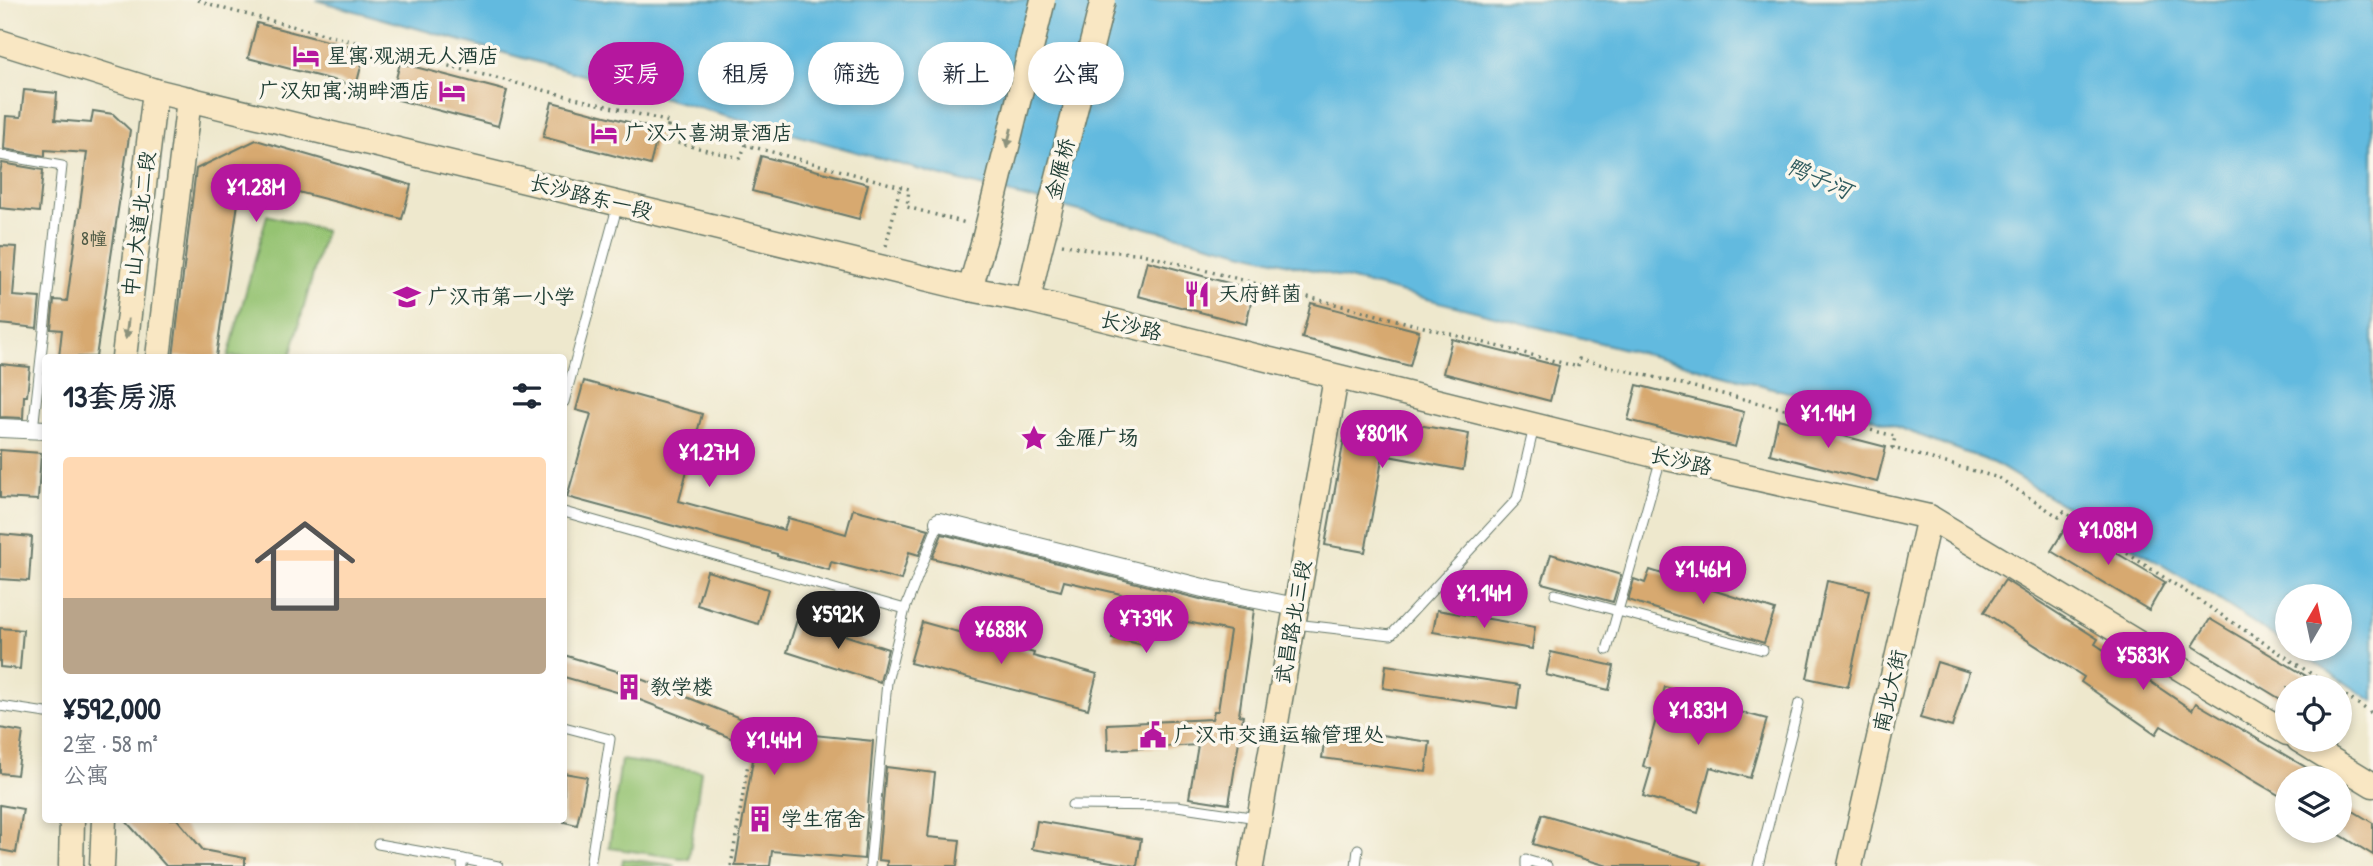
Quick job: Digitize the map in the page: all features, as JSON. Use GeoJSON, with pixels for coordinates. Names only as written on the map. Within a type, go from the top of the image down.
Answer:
{"type":"FeatureCollection","features":[{"type":"Feature","properties":{"kind":"main road"},"geometry":{"type":"LineString","coordinates":[[970,289],[980,233],[1043,0]]}},
{"type":"Feature","properties":{"kind":"main road","name":"金雁桥"},"geometry":{"type":"LineString","coordinates":[[1028,300],[1047,249],[1104,0]]}},
{"type":"Feature","properties":{"kind":"main road","name":"长沙路东一段"},"geometry":{"type":"LineString","coordinates":[[0,42],[155,91],[970,289],[1028,300]]}},
{"type":"Feature","properties":{"kind":"main road","name":"中山大道北二段"},"geometry":{"type":"LineString","coordinates":[[124,354],[155,91]]}},
{"type":"Feature","properties":{"kind":"main road","name":"中山大道北二段"},"geometry":{"type":"LineString","coordinates":[[158,354],[190,99]]}},
{"type":"Feature","properties":{"kind":"main road","name":"长沙路"},"geometry":{"type":"LineString","coordinates":[[1028,300],[1662,457],[1930,517],[2275,726]]}},
{"type":"Feature","properties":{"kind":"main road","name":"武昌路北三段"},"geometry":{"type":"LineString","coordinates":[[1251,866],[1336,378]]}},
{"type":"Feature","properties":{"kind":"main road","name":"南北大街"},"geometry":{"type":"LineString","coordinates":[[1850,866],[1930,517]]}},
{"type":"Feature","properties":{"kind":"main road"},"geometry":{"type":"LineString","coordinates":[[2319,752],[2373,785]]}},
{"type":"Feature","properties":{"kind":"main road"},"geometry":{"type":"LineString","coordinates":[[71,866],[72,823]]}},
{"type":"Feature","properties":{"kind":"main road"},"geometry":{"type":"LineString","coordinates":[[102,866],[104,823]]}},
{"type":"Feature","properties":{"kind":"street"},"geometry":{"type":"LineString","coordinates":[[0,428],[39,430]]}},
{"type":"Feature","properties":{"kind":"street"},"geometry":{"type":"LineString","coordinates":[[940,522],[1210,590],[1295,615]]}},
{"type":"Feature","properties":{"kind":"lane"},"geometry":{"type":"LineString","coordinates":[[0,155],[62,166],[46,354]]}},
{"type":"Feature","properties":{"kind":"lane"},"geometry":{"type":"LineString","coordinates":[[567,391],[618,203]]}},
{"type":"Feature","properties":{"kind":"lane"},"geometry":{"type":"LineString","coordinates":[[39,430],[42,396]]}},
{"type":"Feature","properties":{"kind":"lane"},"geometry":{"type":"LineString","coordinates":[[1295,615],[1391,635],[1517,499],[1534,426]]}},
{"type":"Feature","properties":{"kind":"lane"},"geometry":{"type":"LineString","coordinates":[[1607,650],[1662,457]]}},
{"type":"Feature","properties":{"kind":"lane"},"geometry":{"type":"LineString","coordinates":[[567,513],[905,609]]}},
{"type":"Feature","properties":{"kind":"lane"},"geometry":{"type":"LineString","coordinates":[[870,866],[887,682],[905,609],[940,522]]}},
{"type":"Feature","properties":{"kind":"lane"},"geometry":{"type":"LineString","coordinates":[[1555,594],[1762,650]]}},
{"type":"Feature","properties":{"kind":"lane"},"geometry":{"type":"LineString","coordinates":[[1758,866],[1799,703]]}},
{"type":"Feature","properties":{"kind":"lane"},"geometry":{"type":"LineString","coordinates":[[0,706],[42,712]]}},
{"type":"Feature","properties":{"kind":"lane"},"geometry":{"type":"LineString","coordinates":[[567,728],[610,739],[590,866]]}},
{"type":"Feature","properties":{"kind":"lane"},"geometry":{"type":"LineString","coordinates":[[1072,805],[1177,806],[1259,818]]}},
{"type":"Feature","properties":{"kind":"lane"},"geometry":{"type":"LineString","coordinates":[[378,844],[462,863],[498,866]]}},
{"type":"Feature","properties":{"kind":"lane"},"geometry":{"type":"LineString","coordinates":[[1356,866],[1358,849]]}},
{"type":"Feature","properties":{"kind":"lane"},"geometry":{"type":"LineString","coordinates":[[1526,866],[1526,860],[1547,866]]}},
{"type":"Feature","properties":{"kind":"path"},"geometry":{"type":"LineString","coordinates":[[198,0],[669,122],[665,140],[740,158],[746,145],[909,189],[907,207],[980,233]]}},
{"type":"Feature","properties":{"kind":"path"},"geometry":{"type":"LineString","coordinates":[[880,267],[900,187]]}},
{"type":"Feature","properties":{"kind":"path"},"geometry":{"type":"LineString","coordinates":[[1047,249],[1138,253],[1578,367],[1579,359],[1895,436],[1893,449],[1999,478],[2059,517],[2064,512],[2313,675]]}},
{"type":"Feature","properties":{"kind":"path"},"geometry":{"type":"LineString","coordinates":[[2352,700],[2373,713]]}},
{"type":"Feature","properties":{"kind":"path"},"geometry":{"type":"LineString","coordinates":[[731,866],[748,764]]}},
{"type":"Feature","properties":{"kind":"green space"},"geometry":{"type":"Polygon","coordinates":[[[267,215],[325,231],[291,354],[229,354],[267,215]]]}},
{"type":"Feature","properties":{"kind":"green space"},"geometry":{"type":"Polygon","coordinates":[[[621,760],[701,771],[689,859],[609,848],[621,760]]]}},
{"type":"Feature","properties":{"kind":"green space"},"geometry":{"type":"Polygon","coordinates":[[[623,859],[674,865],[674,866],[622,866],[623,859]]]}},
{"type":"Feature","properties":{"kind":"water","name":"鸭子河"},"geometry":{"type":"Polygon","coordinates":[[[316,0],[2370,0],[2373,3],[2373,701],[2352,687],[2352,675],[2334,675],[2314,662],[2352,662],[2352,584],[2275,584],[2275,637],[2210,594],[1994,463],[1843,407],[1680,363],[949,178],[684,103],[684,42],[588,42],[588,76],[316,0]]]}},
{"type":"Feature","properties":{"kind":"building"},"geometry":{"type":"Polygon","coordinates":[[[257,23],[365,51],[356,86],[248,58],[257,23]]]}},
{"type":"Feature","properties":{"kind":"building"},"geometry":{"type":"Polygon","coordinates":[[[400,63],[507,91],[498,126],[391,98],[400,63]]]}},
{"type":"Feature","properties":{"kind":"building"},"geometry":{"type":"Polygon","coordinates":[[[24,90],[57,93],[55,120],[91,123],[93,111],[113,114],[130,130],[96,354],[59,354],[62,330],[51,329],[54,300],[67,301],[87,153],[45,150],[45,156],[4,149],[6,116],[21,117],[24,90]]]}},
{"type":"Feature","properties":{"kind":"building"},"geometry":{"type":"Polygon","coordinates":[[[552,102],[659,130],[650,165],[543,137],[552,102]]]}},
{"type":"Feature","properties":{"kind":"building"},"geometry":{"type":"Polygon","coordinates":[[[256,140],[411,185],[402,219],[260,182],[239,196],[216,354],[173,354],[196,169],[256,140]]]}},
{"type":"Feature","properties":{"kind":"building"},"geometry":{"type":"Polygon","coordinates":[[[761,156],[868,184],[859,219],[752,191],[761,156]]]}},
{"type":"Feature","properties":{"kind":"building"},"geometry":{"type":"Polygon","coordinates":[[[2,163],[43,170],[39,212],[0,208],[2,163]]]}},
{"type":"Feature","properties":{"kind":"building"},"geometry":{"type":"Polygon","coordinates":[[[0,246],[17,247],[13,296],[40,298],[37,328],[0,324],[0,246]]]}},
{"type":"Feature","properties":{"kind":"building"},"geometry":{"type":"Polygon","coordinates":[[[1147,261],[1254,290],[1246,324],[1138,296],[1147,261]]]}},
{"type":"Feature","properties":{"kind":"building"},"geometry":{"type":"Polygon","coordinates":[[[1311,303],[1419,331],[1410,366],[1302,338],[1311,303]]]}},
{"type":"Feature","properties":{"kind":"building"},"geometry":{"type":"Polygon","coordinates":[[[1452,339],[1559,366],[1550,401],[1443,373],[1452,339]]]}},
{"type":"Feature","properties":{"kind":"building"},"geometry":{"type":"Polygon","coordinates":[[[0,364],[30,367],[23,418],[0,417],[0,364]]]}},
{"type":"Feature","properties":{"kind":"building"},"geometry":{"type":"Polygon","coordinates":[[[584,381],[702,414],[679,501],[784,530],[788,518],[846,534],[853,509],[929,529],[919,555],[909,552],[901,580],[831,562],[829,570],[567,497],[591,414],[576,410],[584,381]]]}},
{"type":"Feature","properties":{"kind":"building"},"geometry":{"type":"Polygon","coordinates":[[[1637,385],[1744,412],[1735,447],[1628,420],[1637,385]]]}},
{"type":"Feature","properties":{"kind":"building"},"geometry":{"type":"Polygon","coordinates":[[[1368,416],[1469,434],[1463,470],[1383,455],[1365,552],[1325,545],[1346,428],[1368,416]]]}},
{"type":"Feature","properties":{"kind":"building"},"geometry":{"type":"Polygon","coordinates":[[[1778,419],[1886,447],[1877,482],[1770,454],[1778,419]]]}},
{"type":"Feature","properties":{"kind":"building"},"geometry":{"type":"Polygon","coordinates":[[[0,450],[41,453],[38,500],[0,498],[0,450]]]}},
{"type":"Feature","properties":{"kind":"building"},"geometry":{"type":"Polygon","coordinates":[[[2068,524],[2165,582],[2149,610],[2051,551],[2068,524]]]}},
{"type":"Feature","properties":{"kind":"building"},"geometry":{"type":"Polygon","coordinates":[[[0,534],[32,537],[29,581],[0,579],[0,534]]]}},
{"type":"Feature","properties":{"kind":"building"},"geometry":{"type":"Polygon","coordinates":[[[942,534],[1208,601],[1254,610],[1239,715],[1243,716],[1229,804],[1189,798],[1198,745],[1108,750],[1107,724],[1212,719],[1214,711],[1218,711],[1230,631],[1150,614],[1144,645],[1112,638],[1121,594],[1064,581],[1061,591],[932,558],[942,534]]]}},
{"type":"Feature","properties":{"kind":"building"},"geometry":{"type":"Polygon","coordinates":[[[1551,554],[1621,575],[1613,602],[1542,583],[1551,554]]]}},
{"type":"Feature","properties":{"kind":"building"},"geometry":{"type":"Polygon","coordinates":[[[1650,570],[1775,610],[1764,643],[1628,600],[1634,579],[1645,583],[1650,570]]]}},
{"type":"Feature","properties":{"kind":"building"},"geometry":{"type":"Polygon","coordinates":[[[707,571],[768,589],[758,624],[697,605],[707,571]]]}},
{"type":"Feature","properties":{"kind":"building"},"geometry":{"type":"Polygon","coordinates":[[[2005,580],[2098,639],[2095,644],[2192,710],[2196,703],[2275,749],[2275,752],[2280,752],[2304,766],[2275,766],[2275,793],[2161,726],[2156,734],[2081,682],[2084,677],[1984,612],[2005,580]]]}},
{"type":"Feature","properties":{"kind":"building"},"geometry":{"type":"Polygon","coordinates":[[[1827,581],[1869,590],[1848,687],[1807,678],[1827,581]]]}},
{"type":"Feature","properties":{"kind":"building"},"geometry":{"type":"Polygon","coordinates":[[[1437,610],[1535,627],[1532,649],[1433,632],[1437,610]]]}},
{"type":"Feature","properties":{"kind":"building"},"geometry":{"type":"Polygon","coordinates":[[[2210,619],[2275,657],[2275,662],[2283,662],[2305,675],[2275,675],[2275,696],[2193,646],[2210,619]]]}},
{"type":"Feature","properties":{"kind":"building"},"geometry":{"type":"Polygon","coordinates":[[[797,620],[888,649],[880,682],[787,652],[797,620]]]}},
{"type":"Feature","properties":{"kind":"building"},"geometry":{"type":"Polygon","coordinates":[[[922,622],[1034,653],[1033,656],[1097,674],[1088,709],[910,663],[922,622]]]}},
{"type":"Feature","properties":{"kind":"building"},"geometry":{"type":"Polygon","coordinates":[[[0,628],[23,630],[20,669],[0,667],[0,628]]]}},
{"type":"Feature","properties":{"kind":"building"},"geometry":{"type":"Polygon","coordinates":[[[1551,652],[1614,666],[1609,690],[1546,675],[1551,652]]]}},
{"type":"Feature","properties":{"kind":"building"},"geometry":{"type":"Polygon","coordinates":[[[567,656],[633,676],[745,720],[744,722],[812,746],[814,735],[873,741],[864,859],[772,851],[770,866],[735,866],[755,748],[709,729],[710,727],[627,695],[567,678],[567,656]]]}},
{"type":"Feature","properties":{"kind":"building"},"geometry":{"type":"Polygon","coordinates":[[[1937,662],[1969,672],[1952,727],[1920,718],[1937,662]]]}},
{"type":"Feature","properties":{"kind":"building"},"geometry":{"type":"Polygon","coordinates":[[[1386,665],[1520,685],[1517,709],[1383,688],[1386,665]]]}},
{"type":"Feature","properties":{"kind":"building"},"geometry":{"type":"Polygon","coordinates":[[[1665,687],[1767,719],[1750,778],[1710,767],[1698,812],[1643,796],[1651,769],[1643,766],[1665,687]]]}},
{"type":"Feature","properties":{"kind":"building"},"geometry":{"type":"Polygon","coordinates":[[[1326,727],[1430,742],[1426,772],[1322,758],[1326,727]]]}},
{"type":"Feature","properties":{"kind":"building"},"geometry":{"type":"Polygon","coordinates":[[[0,728],[23,732],[17,775],[0,773],[0,728]]]}},
{"type":"Feature","properties":{"kind":"building"},"geometry":{"type":"Polygon","coordinates":[[[886,767],[935,773],[928,837],[960,840],[957,866],[887,866],[887,861],[878,860],[886,767]]]}},
{"type":"Feature","properties":{"kind":"building"},"geometry":{"type":"Polygon","coordinates":[[[567,774],[587,777],[577,825],[567,823],[567,774]]]}},
{"type":"Feature","properties":{"kind":"building"},"geometry":{"type":"Polygon","coordinates":[[[0,805],[23,809],[16,853],[0,850],[0,805]]]}},
{"type":"Feature","properties":{"kind":"building"},"geometry":{"type":"Polygon","coordinates":[[[2352,810],[2373,823],[2373,855],[2352,842],[2352,810]]]}},
{"type":"Feature","properties":{"kind":"building"},"geometry":{"type":"Polygon","coordinates":[[[1542,814],[1701,862],[1700,866],[1608,866],[1533,844],[1542,814]]]}},
{"type":"Feature","properties":{"kind":"building"},"geometry":{"type":"Polygon","coordinates":[[[1037,821],[1141,839],[1137,866],[1032,849],[1037,821]]]}},
{"type":"Feature","properties":{"kind":"building"},"geometry":{"type":"Polygon","coordinates":[[[128,823],[180,823],[203,850],[245,858],[245,866],[166,866],[128,823]]]}},
{"type":"Feature","properties":{"kind":"place","name":"星寓·观湖无人酒店"},"geometry":{"type":"Point","coordinates":[306,56]}},
{"type":"Feature","properties":{"kind":"place","name":"广汉知寓·湖畔酒店"},"geometry":{"type":"Point","coordinates":[452,91]}},
{"type":"Feature","properties":{"kind":"place","name":"广汉六喜湖景酒店"},"geometry":{"type":"Point","coordinates":[604,133]}},
{"type":"Feature","properties":{"kind":"place","name":"天府鲜菌"},"geometry":{"type":"Point","coordinates":[1197,294]}},
{"type":"Feature","properties":{"kind":"place","name":"广汉市第一小学"},"geometry":{"type":"Point","coordinates":[407,297]}},
{"type":"Feature","properties":{"kind":"place","name":"金雁广场"},"geometry":{"type":"Point","coordinates":[1034,438]}},
{"type":"Feature","properties":{"kind":"place","name":"教学楼"},"geometry":{"type":"Point","coordinates":[629,687]}},
{"type":"Feature","properties":{"kind":"place","name":"广汉市交通运输管理处"},"geometry":{"type":"Point","coordinates":[1153,735]}},
{"type":"Feature","properties":{"kind":"place","name":"学生宿舍"},"geometry":{"type":"Point","coordinates":[760,819]}}]}
